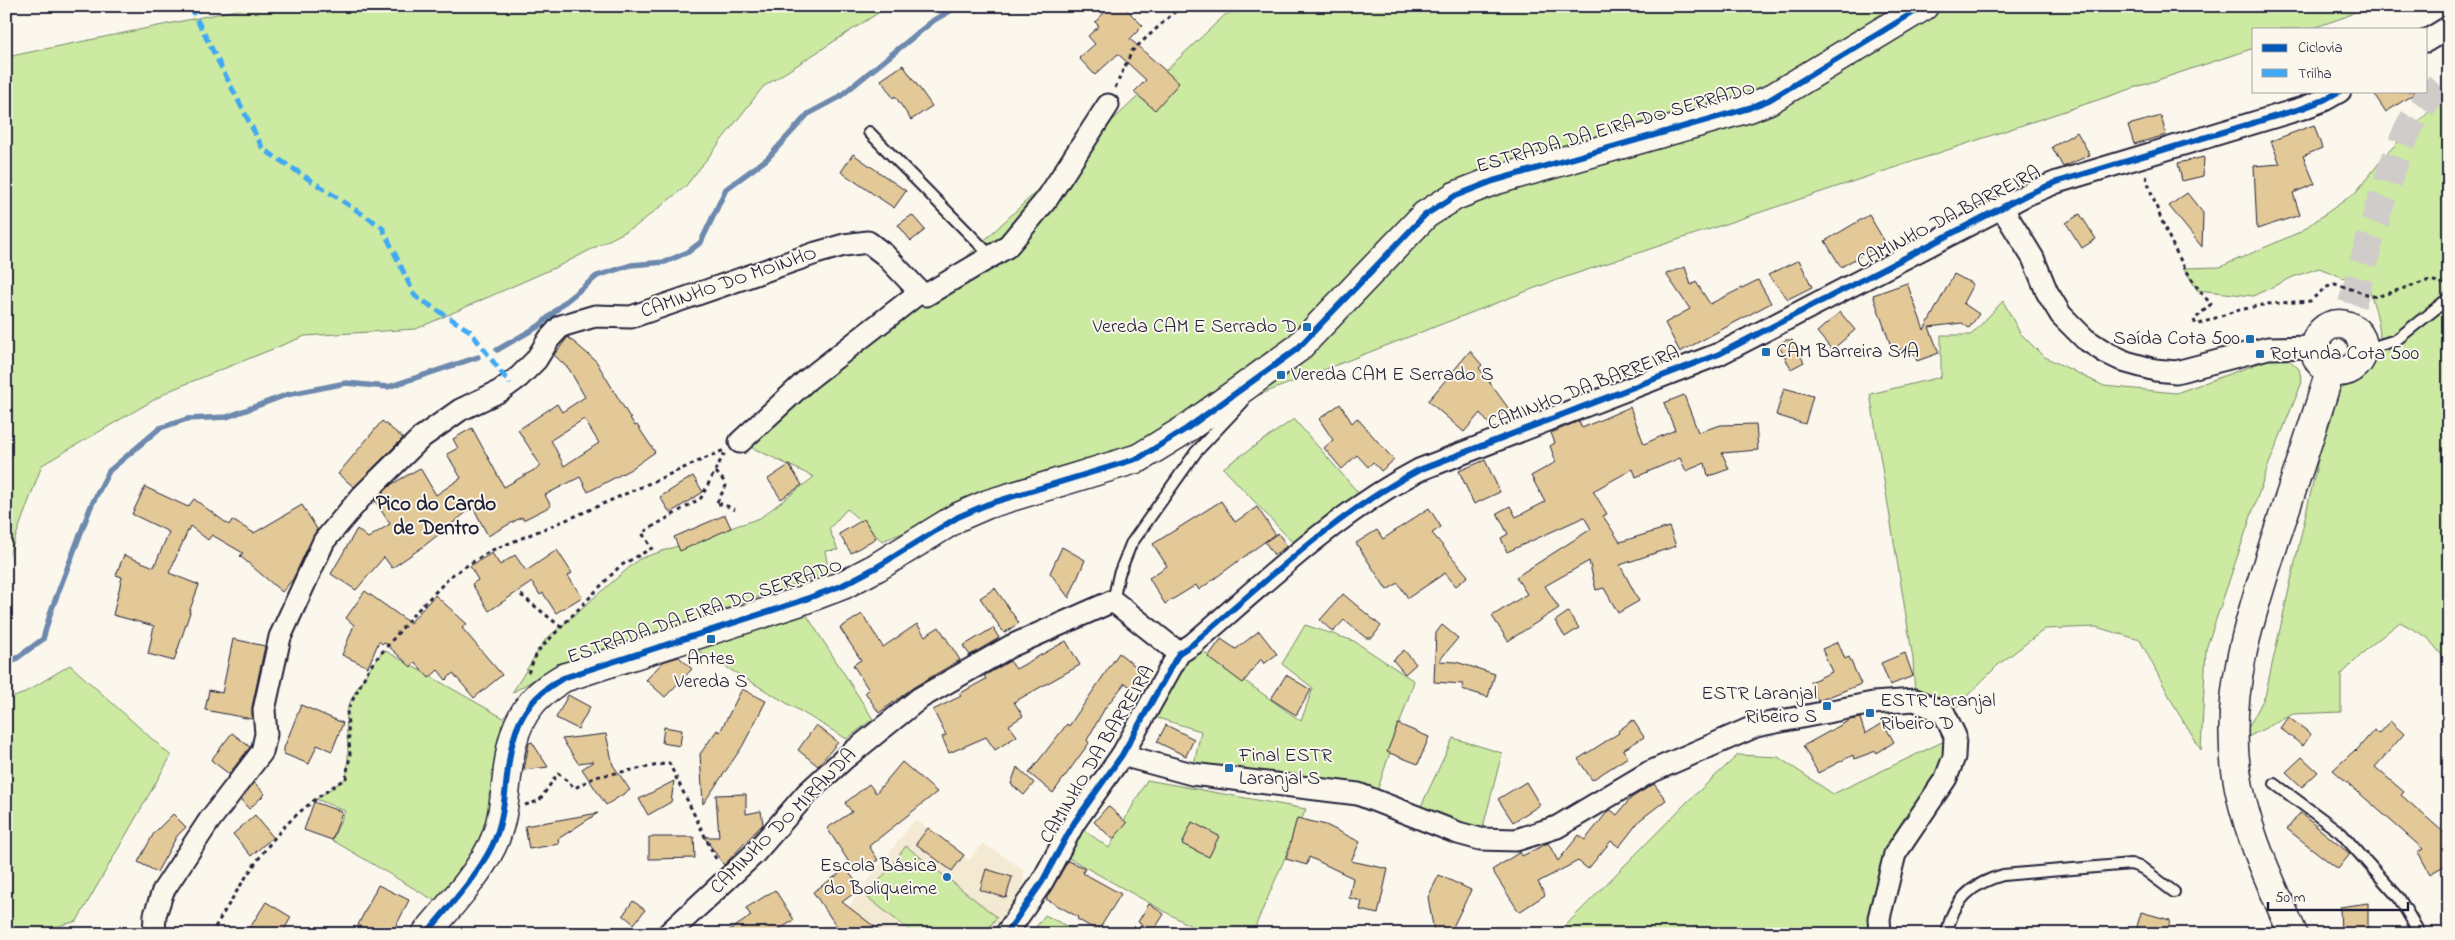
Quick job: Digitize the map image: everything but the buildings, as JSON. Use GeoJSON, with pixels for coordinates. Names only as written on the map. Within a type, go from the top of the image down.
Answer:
{"type":"FeatureCollection","features":[{"type":"Feature","properties":{"kind":"main road","name":"ESTRADA DA EIRA DO SERRADO"},"geometry":{"type":"LineString","coordinates":[[426,934],[471,879],[492,846],[503,810],[513,740],[519,722],[532,702],[563,678],[798,602],[843,585],[877,567],[958,517],[988,504],[1139,458],[1186,429],[1297,349],[1404,235],[1425,215],[1455,196],[1493,181],[1749,108],[1769,100],[1924,6]]}},
{"type":"Feature","properties":{"kind":"main road"},"geometry":{"type":"LineString","coordinates":[[2294,934],[2256,848],[2244,808],[2236,770],[2233,721],[2241,655],[2254,607],[2328,378],[2352,369],[2358,364],[2364,350],[2361,337],[2352,327],[2349,314],[2338,324],[2325,328],[2320,333],[2314,346],[2318,361],[2328,378]]}},
{"type":"Feature","properties":{"kind":"street"},"geometry":{"type":"LineString","coordinates":[[2428,40],[2449,27]]}},
{"type":"Feature","properties":{"kind":"street","name":"CAMINHO DA BARREIRA"},"geometry":{"type":"LineString","coordinates":[[1006,934],[1042,882],[1084,810],[1122,755],[1179,653],[1194,644],[1298,553],[1383,489],[1419,470],[1719,354],[2002,208],[2057,182],[2303,108],[2338,92]]}},
{"type":"Feature","properties":{"kind":"street"},"geometry":{"type":"LineString","coordinates":[[733,446],[807,380],[920,292],[926,295],[1007,247],[1047,199],[1108,105]]}},
{"type":"Feature","properties":{"kind":"street","name":"CAMINHO DA BARREIRA"},"geometry":{"type":"LineString","coordinates":[[2002,208],[2033,258],[2047,292],[2061,315],[2085,339],[2105,352],[2126,362],[2155,370],[2176,372],[2268,348],[2314,346]]}},
{"type":"Feature","properties":{"kind":"street","name":"CAMINHO DO MOINHO"},"geometry":{"type":"LineString","coordinates":[[154,934],[156,915],[162,891],[209,821],[262,752],[266,734],[264,710],[280,637],[324,541],[362,496],[422,437],[460,410],[500,391],[519,377],[536,360],[549,339],[561,326],[574,320],[595,316],[631,317],[816,253],[844,245],[868,242],[885,255],[920,292]]}},
{"type":"Feature","properties":{"kind":"street"},"geometry":{"type":"LineString","coordinates":[[1113,601],[1179,653]]}},
{"type":"Feature","properties":{"kind":"street","name":"CAMINHO DO MIRANDA"},"geometry":{"type":"LineString","coordinates":[[668,934],[754,854],[807,793],[920,698],[1011,646],[1113,601]]}},
{"type":"Feature","properties":{"kind":"street"},"geometry":{"type":"LineString","coordinates":[[1122,755],[1192,774],[1358,794],[1458,833],[1480,839],[1516,840],[1557,827],[1648,773],[1756,726],[1873,704],[1915,700],[1944,713],[1955,736],[1954,757],[1946,778],[1895,854],[1879,918],[1880,934]]}},
{"type":"Feature","properties":{"kind":"lane"},"geometry":{"type":"LineString","coordinates":[[869,132],[991,256]]}},
{"type":"Feature","properties":{"kind":"lane"},"geometry":{"type":"LineString","coordinates":[[2364,350],[2396,340],[2449,298]]}},
{"type":"Feature","properties":{"kind":"lane"},"geometry":{"type":"LineString","coordinates":[[1113,601],[1119,574],[1131,544],[1196,452],[1246,399],[1250,383]]}},
{"type":"Feature","properties":{"kind":"lane"},"geometry":{"type":"LineString","coordinates":[[2275,784],[2341,833],[2399,898],[2420,934]]}},
{"type":"Feature","properties":{"kind":"lane"},"geometry":{"type":"LineString","coordinates":[[1947,934],[1956,906],[1967,892],[1983,880],[2004,874],[2132,864],[2142,868],[2174,892]]}},
{"type":"Feature","properties":{"kind":"path"},"geometry":{"type":"LineString","coordinates":[[1108,105],[1132,51],[1181,6]]}},
{"type":"Feature","properties":{"kind":"path"},"geometry":{"type":"LineString","coordinates":[[2140,156],[2149,188],[2179,259],[2198,290],[2210,304],[2194,320],[2196,325],[2236,311],[2266,304],[2310,301],[2325,288],[2335,284],[2376,297],[2430,280],[2445,284],[2449,288]]}},
{"type":"Feature","properties":{"kind":"path"},"geometry":{"type":"LineString","coordinates":[[526,678],[538,652],[620,566],[652,548],[642,533],[701,498],[733,446]]}},
{"type":"Feature","properties":{"kind":"path"},"geometry":{"type":"LineString","coordinates":[[211,934],[230,901],[287,824],[316,799],[346,778],[350,755],[347,711],[369,668],[414,615],[452,575],[490,551],[578,515],[733,446]]}},
{"type":"Feature","properties":{"kind":"path"},"geometry":{"type":"LineString","coordinates":[[716,472],[726,486],[716,504],[724,504],[735,510]]}},
{"type":"Feature","properties":{"kind":"path"},"geometry":{"type":"LineString","coordinates":[[521,595],[562,627]]}},
{"type":"Feature","properties":{"kind":"path"},"geometry":{"type":"LineString","coordinates":[[503,810],[539,801],[558,773],[576,788],[594,777],[669,763],[726,880]]}},
{"type":"Feature","properties":{"kind":"shaded area","name":"Escola Básica do Boliqueime"},"geometry":{"type":"Polygon","coordinates":[[[915,819],[969,860],[983,843],[1024,870],[1023,883],[1015,900],[990,934],[828,934],[915,819]]]}},
{"type":"Feature","properties":{"kind":"green space"},"geometry":{"type":"Polygon","coordinates":[[[256,6],[889,6],[763,87],[685,187],[636,226],[561,265],[416,329],[305,336],[171,390],[42,465],[6,563],[6,57],[256,6]]]}},
{"type":"Feature","properties":{"kind":"green space"},"geometry":{"type":"Polygon","coordinates":[[[1260,6],[2366,6],[2345,17],[2313,28],[2252,28],[2252,49],[1548,283],[882,541],[847,509],[829,529],[838,550],[825,551],[829,572],[545,673],[512,693],[545,640],[639,559],[760,518],[814,477],[740,442],[926,295],[1226,14],[1260,6]]]}},
{"type":"Feature","properties":{"kind":"green space"},"geometry":{"type":"Polygon","coordinates":[[[2449,92],[2449,664],[2427,637],[2400,622],[2369,647],[2341,675],[2341,712],[2293,714],[2242,740],[2265,696],[2333,393],[2361,377],[2374,365],[2380,346],[2379,326],[2368,287],[2319,268],[2293,277],[2253,296],[2197,290],[2184,268],[2220,267],[2300,232],[2356,192],[2388,152],[2449,92]]]}},
{"type":"Feature","properties":{"kind":"green space"},"geometry":{"type":"Polygon","coordinates":[[[2003,301],[2020,333],[2043,356],[2104,386],[2176,393],[2271,359],[2288,359],[2299,369],[2302,382],[2267,469],[2206,649],[2201,750],[2177,711],[2140,640],[2096,627],[2045,629],[1998,665],[1946,717],[1915,700],[1913,659],[1870,394],[1941,377],[1941,335],[1971,335],[2003,301]]]}},
{"type":"Feature","properties":{"kind":"green space"},"geometry":{"type":"Polygon","coordinates":[[[1294,419],[1361,496],[1296,546],[1223,468],[1294,419]]]}},
{"type":"Feature","properties":{"kind":"green space"},"geometry":{"type":"Polygon","coordinates":[[[806,614],[873,719],[847,739],[694,648],[806,614]]]}},
{"type":"Feature","properties":{"kind":"green space"},"geometry":{"type":"Polygon","coordinates":[[[1305,625],[1354,641],[1414,681],[1374,800],[1192,774],[1201,731],[1144,714],[1193,644],[1301,721],[1313,688],[1282,664],[1305,625]]]}},
{"type":"Feature","properties":{"kind":"green space"},"geometry":{"type":"Polygon","coordinates":[[[384,650],[507,720],[496,774],[489,795],[491,806],[482,837],[459,876],[437,902],[332,840],[345,811],[316,799],[346,778],[348,761],[348,706],[362,680],[384,650]]]}},
{"type":"Feature","properties":{"kind":"green space"},"geometry":{"type":"Polygon","coordinates":[[[70,665],[171,756],[77,921],[29,934],[6,934],[6,700],[22,694],[70,665]]]}},
{"type":"Feature","properties":{"kind":"green space"},"geometry":{"type":"Polygon","coordinates":[[[1955,736],[1946,778],[1895,854],[1880,934],[1550,934],[1567,924],[1687,802],[1738,755],[1778,757],[1833,794],[1955,736]]]}},
{"type":"Feature","properties":{"kind":"green space"},"geometry":{"type":"Polygon","coordinates":[[[1453,738],[1502,753],[1480,839],[1416,817],[1453,738]]]}},
{"type":"Feature","properties":{"kind":"green space"},"geometry":{"type":"Polygon","coordinates":[[[1147,780],[1306,809],[1252,934],[1205,934],[1058,852],[1074,823],[1109,848],[1147,780]]]}},
{"type":"Feature","properties":{"kind":"green space"},"geometry":{"type":"Polygon","coordinates":[[[906,846],[997,917],[984,934],[914,934],[867,897],[906,846]]]}},
{"type":"Feature","properties":{"kind":"green space"},"geometry":{"type":"Polygon","coordinates":[[[1045,915],[1082,934],[1031,934],[1045,915]]]}},
{"type":"Feature","properties":{"kind":"waterway"},"geometry":{"type":"LineString","coordinates":[[497,350],[539,326],[597,276],[631,265],[665,262],[688,252],[701,242],[726,189],[767,159],[808,114],[838,98],[934,20],[955,8],[974,10],[998,6]]}},
{"type":"Feature","properties":{"kind":"waterway"},"geometry":{"type":"LineString","coordinates":[[6,663],[13,661],[43,639],[51,611],[91,506],[109,471],[160,428],[187,419],[227,417],[286,395],[346,383],[388,387],[478,357]]}},
{"type":"Feature","properties":{"kind":"tunnel"},"geometry":{"type":"LineString","coordinates":[[2352,304],[2377,214],[2400,148],[2417,113],[2449,75]]}},
{"type":"Feature","properties":{"kind":"marked path"},"geometry":{"type":"LineString","coordinates":[[190,6],[263,149],[382,227],[415,296],[470,331],[510,384]]}},
{"type":"Feature","properties":{"kind":"cycle path"},"geometry":{"type":"LineString","coordinates":[[426,934],[470,881],[492,846],[499,829],[510,755],[514,737],[521,720],[538,696],[563,678],[798,602],[843,585],[877,567],[958,517],[988,504],[1139,458],[1186,429],[1297,349],[1425,215],[1455,196],[1493,181],[1749,108],[1769,100],[1924,6]]}},
{"type":"Feature","properties":{"kind":"cycle path"},"geometry":{"type":"LineString","coordinates":[[1006,934],[1042,882],[1074,823],[1122,755],[1179,653],[1193,644],[1302,550],[1358,507],[1388,488],[1419,470],[1719,354],[2028,194],[2057,182],[2303,108],[2338,92]]}},
{"type":"Feature","properties":{"kind":"place","name":"Vereda CAM E Serrado D"},"geometry":{"type":"Point","coordinates":[1307,327]}},
{"type":"Feature","properties":{"kind":"place","name":"Saída Cota 500"},"geometry":{"type":"Point","coordinates":[2250,339]}},
{"type":"Feature","properties":{"kind":"place","name":"CAM Barreira S1A"},"geometry":{"type":"Point","coordinates":[1766,352]}},
{"type":"Feature","properties":{"kind":"place","name":"Rotunda Cota 500"},"geometry":{"type":"Point","coordinates":[2260,354]}},
{"type":"Feature","properties":{"kind":"place","name":"Vereda CAM E Serrado S"},"geometry":{"type":"Point","coordinates":[1281,375]}},
{"type":"Feature","properties":{"kind":"place","name":"Antes Vereda S"},"geometry":{"type":"Point","coordinates":[711,639]}},
{"type":"Feature","properties":{"kind":"place","name":"ESTR Laranjal Ribeiro S"},"geometry":{"type":"Point","coordinates":[1827,706]}},
{"type":"Feature","properties":{"kind":"place","name":"ESTR Laranjal Ribeiro D"},"geometry":{"type":"Point","coordinates":[1870,713]}},
{"type":"Feature","properties":{"kind":"place","name":"Final ESTR Laranjal S"},"geometry":{"type":"Point","coordinates":[1229,768]}},
{"type":"Feature","properties":{"kind":"place","name":"Escola Básica do Boliqueime"},"geometry":{"type":"Point","coordinates":[947,877]}},
{"type":"Feature","properties":{"kind":"district","name":"Pico do Cardo de Dentro"},"geometry":{"type":"Point","coordinates":[436,517]}}]}
